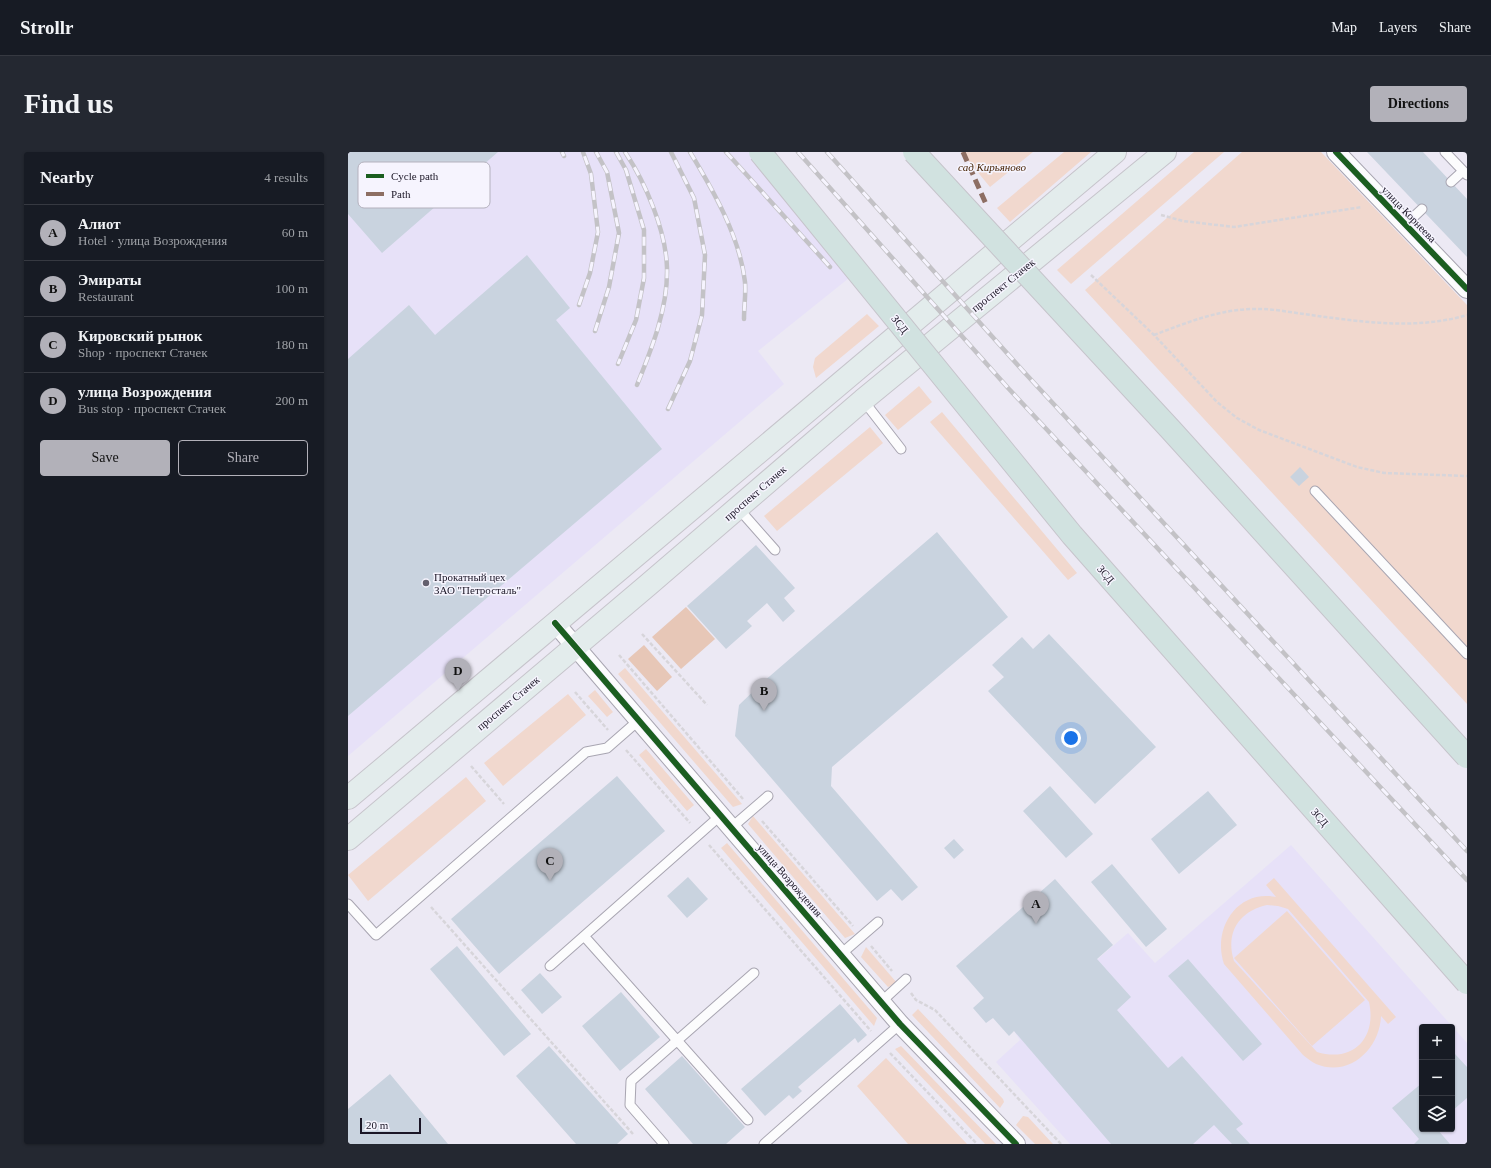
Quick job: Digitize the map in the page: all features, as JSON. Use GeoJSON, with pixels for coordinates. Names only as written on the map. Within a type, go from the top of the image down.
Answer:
{"type":"FeatureCollection","features":[{"type":"Feature","properties":{"kind":"highway","name":"ЗСД"},"geometry":{"type":"LineString","coordinates":[[760,152],[1072,535],[1467,982]]}},
{"type":"Feature","properties":{"kind":"highway"},"geometry":{"type":"LineString","coordinates":[[914,152],[1165,424],[1467,757]]}},
{"type":"Feature","properties":{"kind":"main road"},"geometry":{"type":"LineString","coordinates":[[348,798],[1115,152]]}},
{"type":"Feature","properties":{"kind":"main road","name":"проспект Стачек"},"geometry":{"type":"LineString","coordinates":[[348,839],[863,400],[1165,152]]}},
{"type":"Feature","properties":{"kind":"street","name":"улица Корнеева"},"geometry":{"type":"LineString","coordinates":[[1336,152],[1467,289]]}},
{"type":"Feature","properties":{"kind":"street","name":"улица Возрождения"},"geometry":{"type":"LineString","coordinates":[[555,623],[900,1024],[1016,1144]]}},
{"type":"Feature","properties":{"kind":"lane"},"geometry":{"type":"LineString","coordinates":[[1445,152],[1465,173],[1451,182]]}},
{"type":"Feature","properties":{"kind":"lane"},"geometry":{"type":"LineString","coordinates":[[1406,225],[1422,209]]}},
{"type":"Feature","properties":{"kind":"lane"},"geometry":{"type":"LineString","coordinates":[[863,400],[901,449]]}},
{"type":"Feature","properties":{"kind":"lane"},"geometry":{"type":"LineString","coordinates":[[1315,491],[1467,654]]}},
{"type":"Feature","properties":{"kind":"lane"},"geometry":{"type":"LineString","coordinates":[[738,508],[775,550]]}},
{"type":"Feature","properties":{"kind":"lane"},"geometry":{"type":"LineString","coordinates":[[348,904],[376,935],[586,752],[607,748],[639,720]]}},
{"type":"Feature","properties":{"kind":"lane"},"geometry":{"type":"LineString","coordinates":[[550,966],[699,834],[752,810],[768,796]]}},
{"type":"Feature","properties":{"kind":"lane"},"geometry":{"type":"LineString","coordinates":[[841,954],[878,922]]}},
{"type":"Feature","properties":{"kind":"lane"},"geometry":{"type":"LineString","coordinates":[[584,936],[748,1120]]}},
{"type":"Feature","properties":{"kind":"lane"},"geometry":{"type":"LineString","coordinates":[[664,1144],[630,1105],[631,1081],[754,973]]}},
{"type":"Feature","properties":{"kind":"lane"},"geometry":{"type":"LineString","coordinates":[[881,1002],[904,981]]}},
{"type":"Feature","properties":{"kind":"lane"},"geometry":{"type":"LineString","coordinates":[[764,1144],[900,1024]]}},
{"type":"Feature","properties":{"kind":"path"},"geometry":{"type":"LineString","coordinates":[[1161,215],[1184,221],[1234,227],[1384,202]]}},
{"type":"Feature","properties":{"kind":"path"},"geometry":{"type":"LineString","coordinates":[[1091,275],[1154,335],[1217,402],[1237,418],[1259,430],[1357,467],[1384,473],[1467,476]]}},
{"type":"Feature","properties":{"kind":"path"},"geometry":{"type":"LineString","coordinates":[[1154,335],[1199,318],[1226,311],[1259,309],[1340,319],[1401,323],[1424,323],[1467,315]]}},
{"type":"Feature","properties":{"kind":"path"},"geometry":{"type":"LineString","coordinates":[[642,634],[707,705]]}},
{"type":"Feature","properties":{"kind":"path"},"geometry":{"type":"LineString","coordinates":[[619,655],[862,936],[904,981],[916,1000],[935,1010],[1061,1144]]}},
{"type":"Feature","properties":{"kind":"path"},"geometry":{"type":"LineString","coordinates":[[575,692],[880,1042],[977,1144]]}},
{"type":"Feature","properties":{"kind":"path"},"geometry":{"type":"LineString","coordinates":[[472,766],[514,815]]}},
{"type":"Feature","properties":{"kind":"path"},"geometry":{"type":"LineString","coordinates":[[421,896],[637,1138]]}},
{"type":"Feature","properties":{"kind":"shaded area"},"geometry":{"type":"Polygon","coordinates":[[[348,152],[758,152],[864,266],[758,351],[784,384],[348,756],[348,152]]]}},
{"type":"Feature","properties":{"kind":"shaded area"},"geometry":{"type":"Polygon","coordinates":[[[686,607],[715,639],[681,669],[652,637],[686,607]]]}},
{"type":"Feature","properties":{"kind":"shaded area"},"geometry":{"type":"Polygon","coordinates":[[[644,645],[672,677],[657,691],[628,659],[644,645]]]}},
{"type":"Feature","properties":{"kind":"shaded area"},"geometry":{"type":"Polygon","coordinates":[[[1291,845],[1450,1024],[1419,1024],[1419,1132],[1455,1132],[1455,1030],[1467,1043],[1467,1144],[1070,1144],[996,1062],[1020,1040],[1014,1031],[1128,933],[1155,963],[1291,845]]]}},
{"type":"Feature","properties":{"kind":"green space","name":"сад Кирьяново"},"geometry":{"type":"Polygon","coordinates":[[[961,152],[1033,152],[990,187],[961,152]]]}},
{"type":"Feature","properties":{"kind":"green space"},"geometry":{"type":"Polygon","coordinates":[[[1064,152],[1091,152],[1010,222],[997,208],[1064,152]]]}},
{"type":"Feature","properties":{"kind":"green space"},"geometry":{"type":"Polygon","coordinates":[[[1194,152],[1224,152],[1071,284],[1057,270],[1194,152]]]}},
{"type":"Feature","properties":{"kind":"green space"},"geometry":{"type":"Polygon","coordinates":[[[1242,152],[1321,152],[1467,305],[1467,704],[1085,290],[1242,152]]]}},
{"type":"Feature","properties":{"kind":"green space"},"geometry":{"type":"Polygon","coordinates":[[[867,314],[879,326],[816,378],[813,367],[815,358],[867,314]]]}},
{"type":"Feature","properties":{"kind":"green space"},"geometry":{"type":"Polygon","coordinates":[[[919,386],[932,402],[898,430],[885,415],[919,386]]]}},
{"type":"Feature","properties":{"kind":"green space"},"geometry":{"type":"Polygon","coordinates":[[[942,412],[1077,573],[1068,580],[930,422],[942,412]]]}},
{"type":"Feature","properties":{"kind":"green space"},"geometry":{"type":"Polygon","coordinates":[[[870,427],[883,443],[777,531],[764,516],[870,427]]]}},
{"type":"Feature","properties":{"kind":"green space"},"geometry":{"type":"Polygon","coordinates":[[[625,668],[742,804],[733,807],[618,674],[625,668]]]}},
{"type":"Feature","properties":{"kind":"green space"},"geometry":{"type":"Polygon","coordinates":[[[595,690],[613,712],[607,717],[588,696],[595,690]]]}},
{"type":"Feature","properties":{"kind":"green space"},"geometry":{"type":"Polygon","coordinates":[[[568,694],[586,715],[503,786],[484,763],[568,694]]]}},
{"type":"Feature","properties":{"kind":"green space"},"geometry":{"type":"Polygon","coordinates":[[[646,749],[694,805],[687,811],[639,755],[646,749]]]}},
{"type":"Feature","properties":{"kind":"green space"},"geometry":{"type":"Polygon","coordinates":[[[466,777],[486,801],[368,901],[348,875],[466,777]]]}},
{"type":"Feature","properties":{"kind":"green space"},"geometry":{"type":"Polygon","coordinates":[[[753,816],[855,934],[845,938],[748,824],[753,816]]]}},
{"type":"Feature","properties":{"kind":"green space"},"geometry":{"type":"Polygon","coordinates":[[[727,843],[877,1018],[874,1026],[721,848],[727,843]]]}},
{"type":"Feature","properties":{"kind":"green space"},"geometry":{"type":"Polygon","coordinates":[[[1274,878],[1396,1017],[1388,1024],[1381,1016],[1375,1039],[1369,1049],[1361,1057],[1351,1063],[1340,1067],[1329,1067],[1316,1064],[1303,1055],[1224,964],[1221,951],[1225,925],[1231,914],[1239,905],[1250,899],[1262,896],[1276,897],[1266,885],[1274,878]],[[1267,905],[1257,908],[1242,918],[1233,933],[1231,941],[1234,961],[1317,1052],[1341,1054],[1351,1051],[1360,1045],[1366,1037],[1371,1015],[1369,1002],[1288,909],[1267,905]]]}},
{"type":"Feature","properties":{"kind":"green space"},"geometry":{"type":"Polygon","coordinates":[[[1287,911],[1365,1000],[1312,1046],[1234,958],[1287,911]]]}},
{"type":"Feature","properties":{"kind":"green space"},"geometry":{"type":"Polygon","coordinates":[[[866,947],[897,983],[888,987],[861,957],[866,947]]]}},
{"type":"Feature","properties":{"kind":"green space"},"geometry":{"type":"Polygon","coordinates":[[[918,1009],[1003,1099],[1004,1102],[1000,1108],[912,1015],[918,1009]]]}},
{"type":"Feature","properties":{"kind":"green space"},"geometry":{"type":"Polygon","coordinates":[[[901,1046],[996,1144],[985,1144],[895,1049],[901,1046]]]}},
{"type":"Feature","properties":{"kind":"green space"},"geometry":{"type":"Polygon","coordinates":[[[886,1058],[967,1144],[908,1144],[857,1086],[886,1058]]]}},
{"type":"Feature","properties":{"kind":"green space"},"geometry":{"type":"Polygon","coordinates":[[[1023,1116],[1028,1117],[1053,1144],[1035,1144],[1016,1125],[1023,1116]]]}},
{"type":"Feature","properties":{"kind":"building"},"geometry":{"type":"Polygon","coordinates":[[[348,152],[498,152],[487,162],[358,162],[358,208],[434,208],[382,253],[348,214],[348,152]]]}},
{"type":"Feature","properties":{"kind":"building"},"geometry":{"type":"Polygon","coordinates":[[[1367,152],[1423,152],[1467,199],[1467,257],[1367,152]]]}},
{"type":"Feature","properties":{"kind":"building","name":"Прокатный цех ЗАО \"Петросталь\""},"geometry":{"type":"Polygon","coordinates":[[[527,255],[570,308],[556,320],[662,449],[348,716],[348,359],[409,305],[435,335],[527,255]]]}},
{"type":"Feature","properties":{"kind":"building"},"geometry":{"type":"Polygon","coordinates":[[[1300,467],[1309,477],[1299,486],[1290,477],[1300,467]]]}},
{"type":"Feature","properties":{"kind":"building"},"geometry":{"type":"Polygon","coordinates":[[[937,532],[1008,617],[832,767],[831,786],[918,887],[902,901],[891,889],[877,901],[735,736],[739,705],[763,682],[937,532]]]}},
{"type":"Feature","properties":{"kind":"building"},"geometry":{"type":"Polygon","coordinates":[[[756,545],[795,588],[784,598],[795,611],[783,622],[767,603],[747,621],[752,626],[726,649],[687,606],[756,545]]]}},
{"type":"Feature","properties":{"kind":"building"},"geometry":{"type":"Polygon","coordinates":[[[1049,634],[1156,747],[1095,804],[988,691],[1004,677],[992,665],[1022,637],[1033,649],[1049,634]]]}},
{"type":"Feature","properties":{"kind":"building"},"geometry":{"type":"Polygon","coordinates":[[[617,776],[665,831],[499,974],[451,919],[617,776]]]}},
{"type":"Feature","properties":{"kind":"building"},"geometry":{"type":"Polygon","coordinates":[[[1050,786],[1093,834],[1066,858],[1023,811],[1050,786]]]}},
{"type":"Feature","properties":{"kind":"building"},"geometry":{"type":"Polygon","coordinates":[[[1208,791],[1237,825],[1179,874],[1151,839],[1208,791]]]}},
{"type":"Feature","properties":{"kind":"building"},"geometry":{"type":"Polygon","coordinates":[[[954,839],[964,850],[954,859],[944,848],[954,839]]]}},
{"type":"Feature","properties":{"kind":"building"},"geometry":{"type":"Polygon","coordinates":[[[1112,864],[1167,929],[1146,947],[1091,882],[1112,864]]]}},
{"type":"Feature","properties":{"kind":"building"},"geometry":{"type":"Polygon","coordinates":[[[688,877],[708,899],[687,918],[667,896],[688,877]]]}},
{"type":"Feature","properties":{"kind":"building"},"geometry":{"type":"Polygon","coordinates":[[[1055,879],[1113,945],[1097,959],[1131,997],[1117,1010],[1168,1068],[1182,1056],[1243,1124],[1236,1129],[1250,1144],[1232,1144],[1214,1125],[1193,1144],[1111,1144],[1014,1031],[1009,1036],[993,1018],[986,1023],[973,1008],[984,998],[956,966],[1055,879]]]}},
{"type":"Feature","properties":{"kind":"building"},"geometry":{"type":"Polygon","coordinates":[[[457,946],[531,1034],[504,1056],[430,969],[457,946]]]}},
{"type":"Feature","properties":{"kind":"building"},"geometry":{"type":"Polygon","coordinates":[[[1188,959],[1262,1044],[1243,1061],[1168,976],[1188,959]]]}},
{"type":"Feature","properties":{"kind":"building"},"geometry":{"type":"Polygon","coordinates":[[[540,973],[562,997],[542,1014],[521,990],[540,973]]]}},
{"type":"Feature","properties":{"kind":"building"},"geometry":{"type":"Polygon","coordinates":[[[621,992],[660,1037],[620,1071],[582,1026],[621,992]]]}},
{"type":"Feature","properties":{"kind":"building"},"geometry":{"type":"Polygon","coordinates":[[[840,1004],[867,1035],[858,1043],[855,1038],[798,1087],[802,1091],[793,1099],[789,1095],[765,1116],[741,1089],[840,1004]]]}},
{"type":"Feature","properties":{"kind":"building"},"geometry":{"type":"Polygon","coordinates":[[[549,1046],[628,1134],[617,1144],[576,1144],[516,1076],[549,1046]]]}},
{"type":"Feature","properties":{"kind":"building"},"geometry":{"type":"Polygon","coordinates":[[[1455,1054],[1467,1067],[1467,1098],[1455,1108],[1455,1054]]]}},
{"type":"Feature","properties":{"kind":"building"},"geometry":{"type":"Polygon","coordinates":[[[682,1056],[745,1127],[726,1144],[693,1144],[645,1089],[682,1056]]]}},
{"type":"Feature","properties":{"kind":"building"},"geometry":{"type":"Polygon","coordinates":[[[390,1074],[448,1144],[348,1144],[348,1109],[390,1074]]]}},
{"type":"Feature","properties":{"kind":"building"},"geometry":{"type":"Polygon","coordinates":[[[1419,1086],[1419,1132],[1440,1132],[1450,1144],[1414,1144],[1419,1139],[1392,1108],[1419,1086]]]}},
{"type":"Feature","properties":{"kind":"railway"},"geometry":{"type":"LineString","coordinates":[[562,152],[564,156]]}},
{"type":"Feature","properties":{"kind":"railway"},"geometry":{"type":"LineString","coordinates":[[579,305],[590,273],[598,232],[591,174],[583,152]]}},
{"type":"Feature","properties":{"kind":"railway"},"geometry":{"type":"LineString","coordinates":[[595,331],[609,287],[619,233],[607,172],[596,152]]}},
{"type":"Feature","properties":{"kind":"railway"},"geometry":{"type":"LineString","coordinates":[[616,152],[626,170],[644,230],[644,278],[636,320],[618,364]]}},
{"type":"Feature","properties":{"kind":"railway"},"geometry":{"type":"LineString","coordinates":[[625,152],[640,177],[659,223],[666,253],[667,268],[667,283],[662,313],[648,357],[637,385]]}},
{"type":"Feature","properties":{"kind":"railway"},"geometry":{"type":"LineString","coordinates":[[668,409],[690,361],[702,315],[705,255],[694,198],[671,152]]}},
{"type":"Feature","properties":{"kind":"railway"},"geometry":{"type":"LineString","coordinates":[[690,152],[708,182],[724,214],[738,248],[745,282],[744,319]]}},
{"type":"Feature","properties":{"kind":"railway"},"geometry":{"type":"LineString","coordinates":[[726,152],[830,267]]}},
{"type":"Feature","properties":{"kind":"railway"},"geometry":{"type":"LineString","coordinates":[[798,152],[1009,389],[1467,880]]}},
{"type":"Feature","properties":{"kind":"railway"},"geometry":{"type":"LineString","coordinates":[[827,152],[1024,372],[1467,851]]}},
{"type":"Feature","properties":{"kind":"marked path"},"geometry":{"type":"LineString","coordinates":[[963,152],[986,204]]}},
{"type":"Feature","properties":{"kind":"cycle path"},"geometry":{"type":"LineString","coordinates":[[1336,152],[1467,289]]}},
{"type":"Feature","properties":{"kind":"cycle path"},"geometry":{"type":"LineString","coordinates":[[555,623],[900,1024],[1016,1144]]}},
{"type":"Feature","properties":{"kind":"place","name":"Прокатный цех ЗАО \"Петросталь\""},"geometry":{"type":"Point","coordinates":[426,583]}},
{"type":"Feature","properties":{"kind":"place","name":"улица Возрождения"},"geometry":{"type":"Point","coordinates":[458,691]}},
{"type":"Feature","properties":{"kind":"place","name":"Эмираты"},"geometry":{"type":"Point","coordinates":[764,711]}},
{"type":"Feature","properties":{"kind":"place","name":"Кировский рынок"},"geometry":{"type":"Point","coordinates":[550,881]}},
{"type":"Feature","properties":{"kind":"place","name":"Алиот"},"geometry":{"type":"Point","coordinates":[1036,924]}}]}
